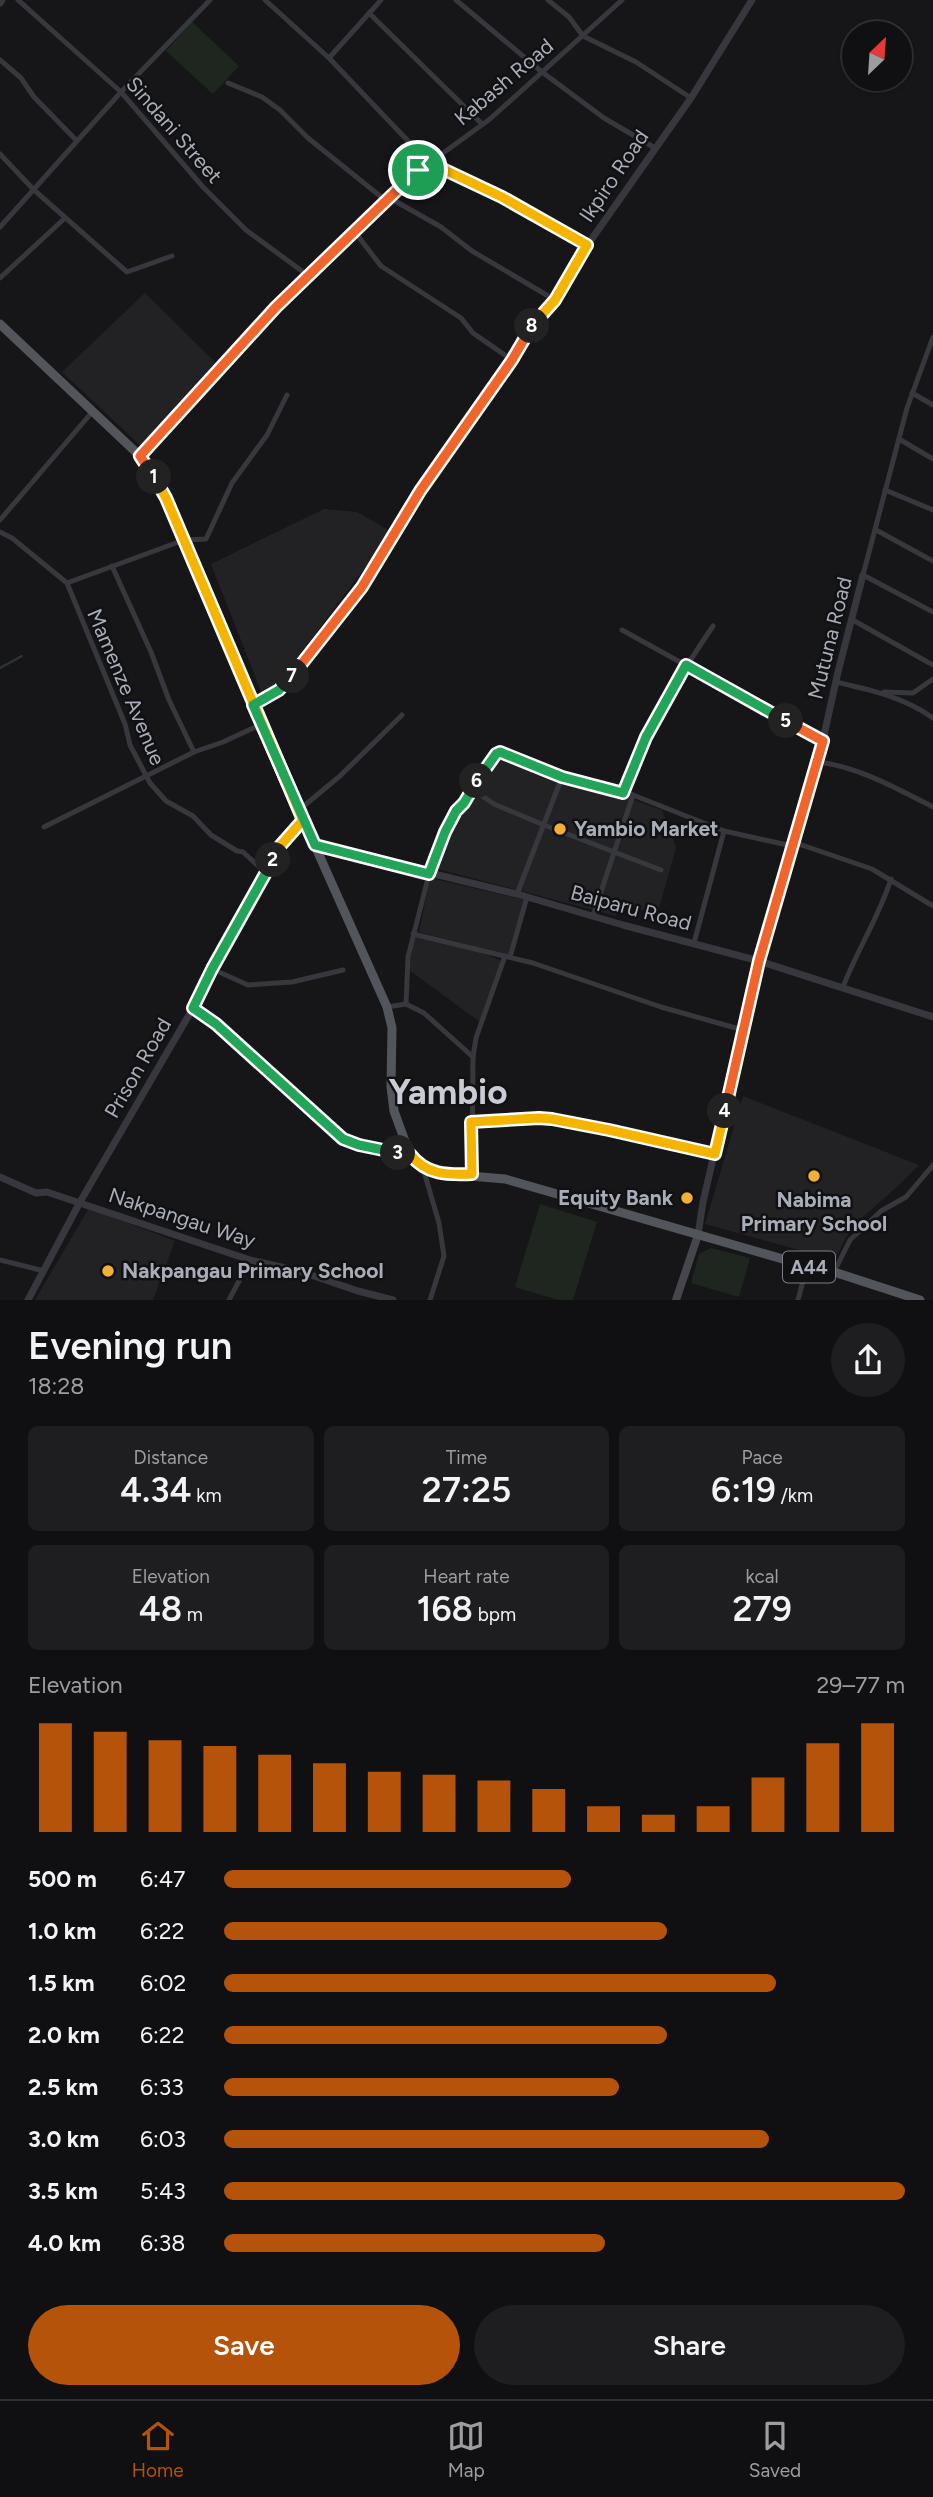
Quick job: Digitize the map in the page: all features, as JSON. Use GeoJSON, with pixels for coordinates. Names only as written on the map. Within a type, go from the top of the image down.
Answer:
{"type":"FeatureCollection","features":[{"type":"Feature","properties":{"kind":"main road"},"geometry":{"type":"LineString","coordinates":[[0,324],[140,456],[166,498],[253,705],[387,1007],[392,1028],[391,1087],[394,1111],[410,1154],[423,1168],[446,1175],[472,1174],[505,1179],[698,1235],[676,1300]]}},
{"type":"Feature","properties":{"kind":"main road","name":"A44"},"geometry":{"type":"LineString","coordinates":[[698,1235],[834,1272],[919,1300]]}},
{"type":"Feature","properties":{"kind":"street","name":"Sindani Street"},"geometry":{"type":"LineString","coordinates":[[18,0],[121,92],[203,187],[246,230],[310,276]]}},
{"type":"Feature","properties":{"kind":"street"},"geometry":{"type":"LineString","coordinates":[[265,0],[329,58],[428,162],[502,197],[587,245]]}},
{"type":"Feature","properties":{"kind":"street"},"geometry":{"type":"LineString","coordinates":[[329,58],[381,0]]}},
{"type":"Feature","properties":{"kind":"street"},"geometry":{"type":"LineString","coordinates":[[456,0],[542,72],[604,117],[655,148]]}},
{"type":"Feature","properties":{"kind":"street"},"geometry":{"type":"LineString","coordinates":[[548,0],[569,17],[583,36],[636,62],[691,98]]}},
{"type":"Feature","properties":{"kind":"street","name":"Kabash Road"},"geometry":{"type":"LineString","coordinates":[[140,456],[276,307],[386,198],[428,162],[482,124],[622,0]]}},
{"type":"Feature","properties":{"kind":"street","name":"Ikpiro Road"},"geometry":{"type":"LineString","coordinates":[[253,705],[279,690],[303,664],[362,587],[420,491],[512,360],[531,327],[555,300],[587,245],[691,98],[752,0]]}},
{"type":"Feature","properties":{"kind":"street"},"geometry":{"type":"LineString","coordinates":[[0,227],[76,140],[205,2]]}},
{"type":"Feature","properties":{"kind":"street"},"geometry":{"type":"LineString","coordinates":[[369,13],[482,124]]}},
{"type":"Feature","properties":{"kind":"street"},"geometry":{"type":"LineString","coordinates":[[0,61],[21,78],[34,97],[76,140]]}},
{"type":"Feature","properties":{"kind":"street"},"geometry":{"type":"LineString","coordinates":[[228,83],[262,97],[280,110],[308,138],[386,198],[441,227],[472,251],[555,300]]}},
{"type":"Feature","properties":{"kind":"street"},"geometry":{"type":"LineString","coordinates":[[0,154],[34,190],[127,272],[172,256]]}},
{"type":"Feature","properties":{"kind":"street"},"geometry":{"type":"LineString","coordinates":[[0,278],[65,218]]}},
{"type":"Feature","properties":{"kind":"street"},"geometry":{"type":"LineString","coordinates":[[354,231],[381,266],[461,318],[473,333],[512,360]]}},
{"type":"Feature","properties":{"kind":"street","name":"Mutuna Road"},"geometry":{"type":"LineString","coordinates":[[698,1235],[703,1202],[759,961],[818,762],[851,619],[899,439],[912,393],[933,337]]}},
{"type":"Feature","properties":{"kind":"street"},"geometry":{"type":"LineString","coordinates":[[912,393],[933,405]]}},
{"type":"Feature","properties":{"kind":"street"},"geometry":{"type":"LineString","coordinates":[[66,583],[184,540],[206,538],[232,483],[267,435],[287,395]]}},
{"type":"Feature","properties":{"kind":"street"},"geometry":{"type":"LineString","coordinates":[[0,520],[94,411]]}},
{"type":"Feature","properties":{"kind":"street"},"geometry":{"type":"LineString","coordinates":[[899,439],[933,459]]}},
{"type":"Feature","properties":{"kind":"street"},"geometry":{"type":"LineString","coordinates":[[885,490],[933,510]]}},
{"type":"Feature","properties":{"kind":"street"},"geometry":{"type":"LineString","coordinates":[[876,530],[933,561]]}},
{"type":"Feature","properties":{"kind":"street","name":"Mamenze Avenue"},"geometry":{"type":"LineString","coordinates":[[0,532],[12,538],[66,583],[125,724],[130,745],[146,775],[166,801],[193,816],[211,835],[243,852],[265,872]]}},
{"type":"Feature","properties":{"kind":"street"},"geometry":{"type":"LineString","coordinates":[[112,566],[194,752]]}},
{"type":"Feature","properties":{"kind":"street"},"geometry":{"type":"LineString","coordinates":[[863,575],[933,612]]}},
{"type":"Feature","properties":{"kind":"street"},"geometry":{"type":"LineString","coordinates":[[851,619],[933,665]]}},
{"type":"Feature","properties":{"kind":"street"},"geometry":{"type":"LineString","coordinates":[[623,793],[646,737],[686,665],[713,626]]}},
{"type":"Feature","properties":{"kind":"street"},"geometry":{"type":"LineString","coordinates":[[622,630],[823,741]]}},
{"type":"Feature","properties":{"kind":"street"},"geometry":{"type":"LineString","coordinates":[[880,692],[913,692],[933,679]]}},
{"type":"Feature","properties":{"kind":"street"},"geometry":{"type":"LineString","coordinates":[[836,682],[880,692],[913,704],[933,718]]}},
{"type":"Feature","properties":{"kind":"street"},"geometry":{"type":"LineString","coordinates":[[299,810],[340,776],[402,715]]}},
{"type":"Feature","properties":{"kind":"street"},"geometry":{"type":"LineString","coordinates":[[44,827],[194,752],[223,743],[262,724]]}},
{"type":"Feature","properties":{"kind":"street"},"geometry":{"type":"LineString","coordinates":[[406,1004],[408,957],[429,874],[456,811],[500,752],[562,777],[633,795],[724,831],[793,844],[861,865],[891,879],[933,906]]}},
{"type":"Feature","properties":{"kind":"street"},"geometry":{"type":"LineString","coordinates":[[818,762],[836,764],[871,776],[933,807]]}},
{"type":"Feature","properties":{"kind":"street"},"geometry":{"type":"LineString","coordinates":[[517,894],[562,777]]}},
{"type":"Feature","properties":{"kind":"street"},"geometry":{"type":"LineString","coordinates":[[472,789],[494,804],[661,870]]}},
{"type":"Feature","properties":{"kind":"street"},"geometry":{"type":"LineString","coordinates":[[593,916],[633,795]]}},
{"type":"Feature","properties":{"kind":"street","name":"Prison Road"},"geometry":{"type":"LineString","coordinates":[[28,1300],[80,1202],[193,1008],[265,872],[280,846],[303,820]]}},
{"type":"Feature","properties":{"kind":"street"},"geometry":{"type":"LineString","coordinates":[[694,943],[724,831]]}},
{"type":"Feature","properties":{"kind":"street","name":"Baiparu Road"},"geometry":{"type":"LineString","coordinates":[[315,845],[517,894],[759,961],[933,1017]]}},
{"type":"Feature","properties":{"kind":"street"},"geometry":{"type":"LineString","coordinates":[[843,987],[891,879]]}},
{"type":"Feature","properties":{"kind":"street"},"geometry":{"type":"LineString","coordinates":[[472,1174],[471,1122],[476,1038],[527,897]]}},
{"type":"Feature","properties":{"kind":"street"},"geometry":{"type":"LineString","coordinates":[[413,934],[577,977],[661,1007],[743,1030]]}},
{"type":"Feature","properties":{"kind":"street"},"geometry":{"type":"LineString","coordinates":[[212,969],[248,985],[292,982],[343,970]]}},
{"type":"Feature","properties":{"kind":"street"},"geometry":{"type":"LineString","coordinates":[[387,1007],[406,1004],[424,1013],[473,1057]]}},
{"type":"Feature","properties":{"kind":"street"},"geometry":{"type":"LineString","coordinates":[[193,1008],[216,1024],[343,1139],[383,1151],[410,1154]]}},
{"type":"Feature","properties":{"kind":"street"},"geometry":{"type":"LineString","coordinates":[[471,1122],[552,1119],[715,1154]]}},
{"type":"Feature","properties":{"kind":"street"},"geometry":{"type":"LineString","coordinates":[[834,1272],[850,1240],[881,1211],[906,1197],[933,1165]]}},
{"type":"Feature","properties":{"kind":"street"},"geometry":{"type":"LineString","coordinates":[[423,1168],[439,1223],[444,1256],[429,1300]]}},
{"type":"Feature","properties":{"kind":"street","name":"Nakpangau Way"},"geometry":{"type":"LineString","coordinates":[[0,1177],[36,1193],[47,1192],[80,1202],[250,1260],[299,1271],[393,1300]]}},
{"type":"Feature","properties":{"kind":"street"},"geometry":{"type":"LineString","coordinates":[[0,1260],[45,1272]]}},
{"type":"Feature","properties":{"kind":"street"},"geometry":{"type":"LineString","coordinates":[[229,1300],[250,1260]]}},
{"type":"Feature","properties":{"kind":"street"},"geometry":{"type":"LineString","coordinates":[[798,1300],[807,1266]]}},
{"type":"Feature","properties":{"kind":"shaded area"},"geometry":{"type":"Polygon","coordinates":[[[192,22],[239,66],[213,94],[166,51],[192,22]]]}},
{"type":"Feature","properties":{"kind":"shaded area"},"geometry":{"type":"Polygon","coordinates":[[[145,293],[218,365],[142,447],[62,372],[145,293]]]}},
{"type":"Feature","properties":{"kind":"shaded area"},"geometry":{"type":"Polygon","coordinates":[[[324,509],[357,512],[392,532],[278,683],[262,694],[211,564],[324,509]]]}},
{"type":"Feature","properties":{"kind":"shaded area","name":"Yambio Market"},"geometry":{"type":"Polygon","coordinates":[[[494,751],[662,810],[676,848],[657,915],[622,903],[616,916],[434,868],[459,809],[494,751]]]}},
{"type":"Feature","properties":{"kind":"shaded area"},"geometry":{"type":"Polygon","coordinates":[[[430,878],[525,900],[509,955],[419,932],[430,878]]]}},
{"type":"Feature","properties":{"kind":"shaded area"},"geometry":{"type":"Polygon","coordinates":[[[414,936],[483,953],[502,961],[480,1022],[409,970],[414,936]]]}},
{"type":"Feature","properties":{"kind":"shaded area","name":"Nabima Primary School"},"geometry":{"type":"Polygon","coordinates":[[[743,1096],[919,1165],[864,1216],[846,1237],[835,1260],[705,1224],[743,1096]]]}},
{"type":"Feature","properties":{"kind":"shaded area"},"geometry":{"type":"Polygon","coordinates":[[[540,1204],[597,1222],[573,1300],[558,1300],[515,1287],[540,1204]]]}},
{"type":"Feature","properties":{"kind":"shaded area","name":"Nakpangau Primary School"},"geometry":{"type":"Polygon","coordinates":[[[89,1208],[175,1241],[153,1300],[35,1300],[89,1208]]]}},
{"type":"Feature","properties":{"kind":"shaded area"},"geometry":{"type":"Polygon","coordinates":[[[711,1248],[750,1258],[739,1297],[691,1283],[699,1254],[711,1248]]]}},
{"type":"Feature","properties":{"kind":"waterway"},"geometry":{"type":"LineString","coordinates":[[0,668],[22,656]]}},
{"type":"Feature","properties":{"kind":"place","name":"Yambio Market"},"geometry":{"type":"Point","coordinates":[560,829]}},
{"type":"Feature","properties":{"kind":"place","name":"Nabima Primary School"},"geometry":{"type":"Point","coordinates":[814,1176]}},
{"type":"Feature","properties":{"kind":"place","name":"Equity Bank"},"geometry":{"type":"Point","coordinates":[687,1198]}},
{"type":"Feature","properties":{"kind":"place","name":"Nakpangau Primary School"},"geometry":{"type":"Point","coordinates":[108,1271]}},
{"type":"Feature","properties":{"kind":"district","name":"Yambio"},"geometry":{"type":"Point","coordinates":[448,1092]}},
{"type":"Feature","properties":{"kind":"route"},"geometry":{"type":"LineString","coordinates":[[418,170],[276,307],[140,456],[166,498],[253,705],[262,724],[303,820],[280,846],[193,1008],[216,1024],[343,1139],[383,1151],[410,1154],[417,1164],[435,1172],[446,1175],[472,1174],[471,1122],[552,1119],[715,1154],[759,961],[823,741],[686,665],[646,737],[623,793],[562,777],[500,752],[456,811],[429,874],[315,845],[303,820],[253,705],[279,690],[303,664],[362,587],[420,491],[512,360],[531,327],[555,300],[587,245],[502,197],[428,162],[418,170]]}}]}
